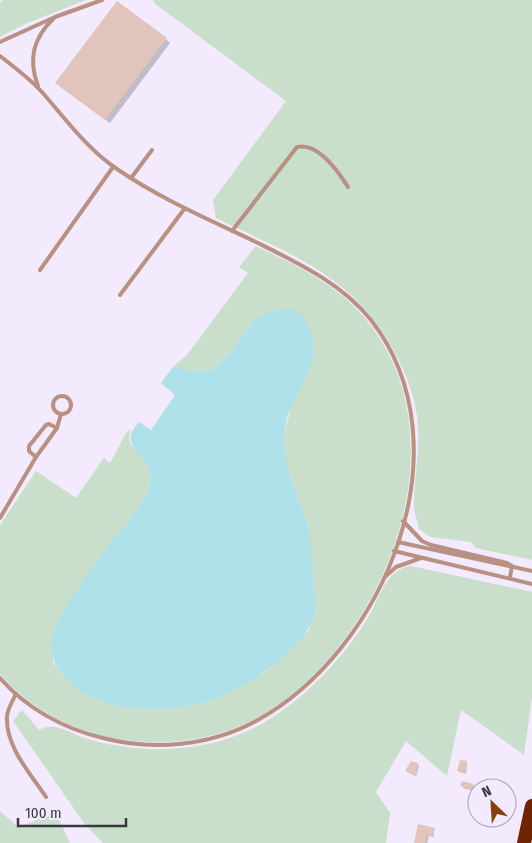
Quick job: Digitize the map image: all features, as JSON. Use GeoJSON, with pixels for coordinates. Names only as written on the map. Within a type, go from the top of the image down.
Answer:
{"type":"FeatureCollection","features":[{"type":"Feature","properties":{"kind":"highway"},"geometry":{"type":"LineString","coordinates":[[524,843],[532,806]]}},
{"type":"Feature","properties":{"kind":"lane"},"geometry":{"type":"LineString","coordinates":[[0,42],[55,17],[102,0]]}},
{"type":"Feature","properties":{"kind":"lane"},"geometry":{"type":"LineString","coordinates":[[38,88],[32,61],[34,48],[38,36],[55,17]]}},
{"type":"Feature","properties":{"kind":"lane"},"geometry":{"type":"LineString","coordinates":[[0,56],[38,88],[82,138],[113,167],[155,194],[232,231],[332,283],[357,305],[384,341],[400,372],[412,417],[414,461],[409,500],[398,542],[372,602],[350,637],[318,674],[278,708],[255,722],[229,733],[180,744],[148,746],[114,741],[87,734],[60,723],[16,694],[0,678]]}},
{"type":"Feature","properties":{"kind":"lane"},"geometry":{"type":"LineString","coordinates":[[232,231],[297,147],[310,147],[338,171],[348,187]]}},
{"type":"Feature","properties":{"kind":"lane"},"geometry":{"type":"LineString","coordinates":[[131,178],[152,150]]}},
{"type":"Feature","properties":{"kind":"lane"},"geometry":{"type":"LineString","coordinates":[[40,270],[113,167]]}},
{"type":"Feature","properties":{"kind":"lane"},"geometry":{"type":"LineString","coordinates":[[120,295],[186,208]]}},
{"type":"Feature","properties":{"kind":"lane"},"geometry":{"type":"LineString","coordinates":[[64,397],[70,401],[71,407],[67,413],[60,414],[55,411],[53,404],[57,398],[64,397]]}},
{"type":"Feature","properties":{"kind":"lane"},"geometry":{"type":"LineString","coordinates":[[0,518],[36,457],[57,428],[60,414]]}},
{"type":"Feature","properties":{"kind":"lane"},"geometry":{"type":"LineString","coordinates":[[36,457],[29,451],[30,446],[46,425],[49,424],[57,428]]}},
{"type":"Feature","properties":{"kind":"lane"},"geometry":{"type":"LineString","coordinates":[[404,521],[422,541],[431,545],[490,558],[512,566]]}},
{"type":"Feature","properties":{"kind":"lane"},"geometry":{"type":"LineString","coordinates":[[398,542],[532,571]]}},
{"type":"Feature","properties":{"kind":"lane"},"geometry":{"type":"LineString","coordinates":[[394,551],[532,584]]}},
{"type":"Feature","properties":{"kind":"lane"},"geometry":{"type":"LineString","coordinates":[[447,563],[449,554]]}},
{"type":"Feature","properties":{"kind":"lane"},"geometry":{"type":"LineString","coordinates":[[384,577],[396,567],[422,558]]}},
{"type":"Feature","properties":{"kind":"lane"},"geometry":{"type":"LineString","coordinates":[[510,578],[512,566]]}},
{"type":"Feature","properties":{"kind":"lane"},"geometry":{"type":"LineString","coordinates":[[16,694],[7,718],[11,741],[20,759],[46,796]]}},
{"type":"Feature","properties":{"kind":"lane"},"geometry":{"type":"LineString","coordinates":[[0,716],[7,718]]}},
{"type":"Feature","properties":{"kind":"shaded area"},"geometry":{"type":"Polygon","coordinates":[[[3,0],[86,0],[25,24],[0,37],[0,3],[3,0]]]}},
{"type":"Feature","properties":{"kind":"shaded area"},"geometry":{"type":"Polygon","coordinates":[[[153,0],[532,0],[532,560],[476,548],[471,542],[431,537],[419,529],[414,503],[418,437],[416,408],[403,370],[380,328],[362,306],[319,271],[270,244],[216,218],[213,200],[286,101],[154,3],[153,0]]]}},
{"type":"Feature","properties":{"kind":"shaded area"},"geometry":{"type":"Polygon","coordinates":[[[256,246],[287,261],[331,287],[344,297],[368,322],[396,372],[410,426],[409,483],[396,541],[372,595],[340,645],[300,687],[255,719],[224,732],[175,742],[126,740],[108,737],[73,726],[41,710],[26,699],[0,674],[0,525],[36,471],[76,498],[104,458],[110,463],[126,433],[131,429],[129,436],[130,444],[140,453],[149,469],[151,479],[148,491],[142,503],[67,607],[52,638],[53,662],[63,676],[76,687],[166,707],[202,703],[265,672],[309,630],[316,611],[308,527],[285,461],[283,435],[290,413],[252,322],[235,347],[212,370],[190,371],[173,367],[187,355],[248,273],[239,267],[256,246]]]}},
{"type":"Feature","properties":{"kind":"shaded area"},"geometry":{"type":"Polygon","coordinates":[[[293,309],[307,325],[313,340],[313,355],[308,371],[293,402],[284,436],[288,470],[307,524],[311,545],[316,606],[309,628],[284,656],[251,681],[233,691],[201,703],[168,708],[135,708],[107,702],[78,689],[58,668],[52,655],[52,640],[56,626],[77,590],[142,503],[148,492],[150,483],[149,471],[146,463],[132,445],[132,431],[139,422],[151,430],[175,395],[161,383],[173,367],[190,371],[212,370],[235,347],[252,322],[270,311],[293,309]]]}},
{"type":"Feature","properties":{"kind":"shaded area"},"geometry":{"type":"Polygon","coordinates":[[[411,566],[532,592],[532,697],[524,755],[461,710],[447,776],[406,741],[376,792],[390,813],[386,843],[103,843],[84,823],[13,721],[22,710],[39,730],[56,727],[103,743],[132,748],[188,748],[241,734],[275,716],[320,679],[357,634],[389,579],[402,568],[411,566]]]}},
{"type":"Feature","properties":{"kind":"shaded area"},"geometry":{"type":"Polygon","coordinates":[[[0,811],[18,827],[56,813],[70,843],[0,843],[0,811]]]}},
{"type":"Feature","properties":{"kind":"building"},"geometry":{"type":"Polygon","coordinates":[[[117,1],[167,38],[105,120],[55,83],[117,1]]]}},
{"type":"Feature","properties":{"kind":"building"},"geometry":{"type":"Polygon","coordinates":[[[460,760],[467,761],[465,773],[457,771],[460,760]]]}},
{"type":"Feature","properties":{"kind":"building"},"geometry":{"type":"Polygon","coordinates":[[[411,761],[418,763],[415,776],[405,771],[411,761]]]}},
{"type":"Feature","properties":{"kind":"building"},"geometry":{"type":"Polygon","coordinates":[[[462,781],[467,782],[467,788],[460,786],[462,781]]]}},
{"type":"Feature","properties":{"kind":"building"},"geometry":{"type":"Polygon","coordinates":[[[418,824],[435,828],[433,836],[427,835],[425,843],[414,843],[418,824]]]}}]}
